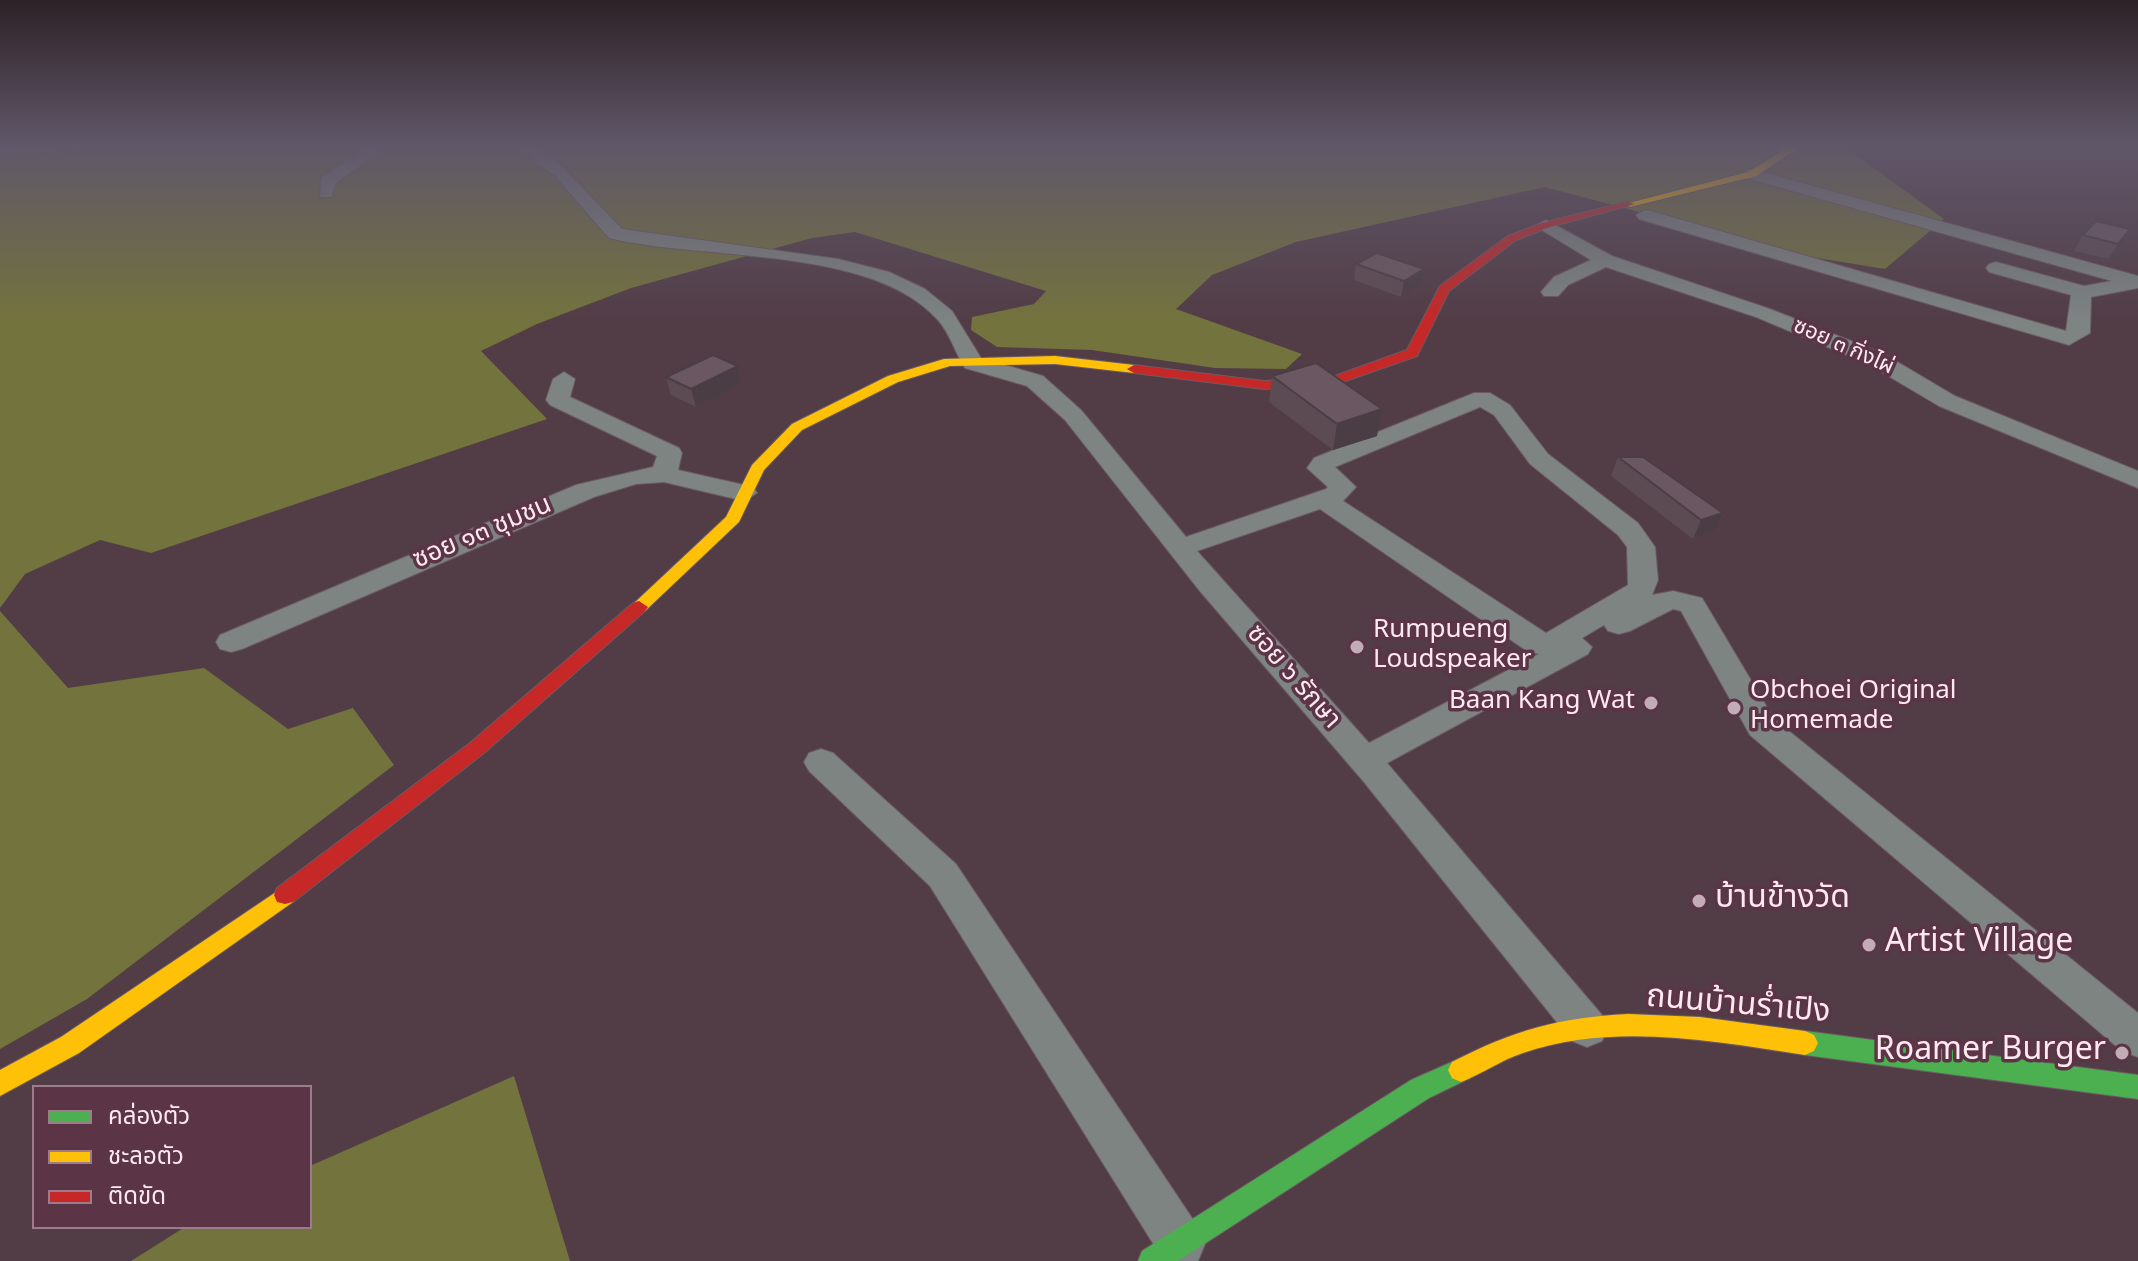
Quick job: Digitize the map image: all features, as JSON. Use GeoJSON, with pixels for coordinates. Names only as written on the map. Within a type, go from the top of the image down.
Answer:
{"type":"FeatureCollection","features":[{"type":"Feature","properties":{"kind":"street"},"geometry":{"type":"LineString","coordinates":[[588,204],[616,234],[850,265],[911,290],[944,314],[973,363]]}},
{"type":"Feature","properties":{"kind":"street"},"geometry":{"type":"LineString","coordinates":[[0,1084],[70,1045],[304,882],[477,748],[677,574],[733,519],[757,468],[797,427],[893,379],[949,362],[1055,360],[1264,385],[1334,381],[1412,353],[1444,289],[1512,238],[1546,225],[1631,204]]}},
{"type":"Feature","properties":{"kind":"street"},"geometry":{"type":"LineString","coordinates":[[1859,204],[2138,282]]}},
{"type":"Feature","properties":{"kind":"street"},"geometry":{"type":"LineString","coordinates":[[1645,215],[2069,339],[2079,333],[2078,299],[2084,292]]}},
{"type":"Feature","properties":{"kind":"street","name":"ซอย ๓ กิ่งไผ่"},"geometry":{"type":"LineString","coordinates":[[1546,225],[1605,260],[1763,313],[1862,354],[1947,401],[2138,480]]}},
{"type":"Feature","properties":{"kind":"street"},"geometry":{"type":"LineString","coordinates":[[1551,292],[1561,281],[1605,260]]}},
{"type":"Feature","properties":{"kind":"street"},"geometry":{"type":"LineString","coordinates":[[1996,268],[2084,292],[2138,282]]}},
{"type":"Feature","properties":{"kind":"street","name":"ซอย ๖ รักษา"},"geometry":{"type":"LineString","coordinates":[[973,363],[1035,381],[1073,415],[1180,548],[1364,760],[1587,1028]]}},
{"type":"Feature","properties":{"kind":"street"},"geometry":{"type":"LineString","coordinates":[[564,379],[558,400],[670,453],[664,474]]}},
{"type":"Feature","properties":{"kind":"street"},"geometry":{"type":"LineString","coordinates":[[1180,548],[1323,499],[1343,487],[1320,468],[1335,455],[1479,398],[1486,398],[1502,410],[1539,459],[1628,529],[1641,547],[1644,580],[1641,590],[1600,617],[1553,642],[1538,644],[1323,499]]}},
{"type":"Feature","properties":{"kind":"street","name":"ซอย ๑๓ ชุมชน"},"geometry":{"type":"LineString","coordinates":[[231,642],[585,491],[634,477],[664,474],[744,493]]}},
{"type":"Feature","properties":{"kind":"street"},"geometry":{"type":"LineString","coordinates":[[1364,760],[1668,598],[1680,598],[1692,605],[1762,727],[2138,1038]]}},
{"type":"Feature","properties":{"kind":"street"},"geometry":{"type":"LineString","coordinates":[[821,762],[943,875],[1176,1252]]}},
{"type":"Feature","properties":{"kind":"street","name":"ถนนบ้านร่ำเปิง"},"geometry":{"type":"LineString","coordinates":[[1176,1252],[1420,1089],[1523,1041],[1587,1028],[1680,1026],[2138,1087]]}},
{"type":"Feature","properties":{"kind":"shaded area"},"geometry":{"type":"Polygon","coordinates":[[[0,204],[1469,204],[1296,242],[1212,275],[1176,309],[1302,354],[1286,369],[1215,368],[1092,350],[997,347],[971,330],[972,317],[1034,304],[1046,291],[855,232],[812,238],[631,288],[537,324],[481,351],[547,419],[151,553],[100,540],[25,574],[0,608],[0,204]]]}},
{"type":"Feature","properties":{"kind":"shaded area"},"geometry":{"type":"Polygon","coordinates":[[[1608,204],[1923,204],[1944,219],[1885,269],[1805,256],[1608,204]]]}},
{"type":"Feature","properties":{"kind":"shaded area"},"geometry":{"type":"Polygon","coordinates":[[[0,611],[68,688],[204,668],[288,729],[353,708],[394,765],[87,999],[0,1049],[0,611]]]}},
{"type":"Feature","properties":{"kind":"shaded area"},"geometry":{"type":"Polygon","coordinates":[[[514,1076],[570,1261],[131,1261],[182,1229],[312,1229],[312,1165],[514,1076]]]}},
{"type":"Feature","properties":{"kind":"building"},"geometry":{"type":"Polygon","coordinates":[[[2096,221],[2130,229],[2118,244],[2083,235],[2096,221]]]}},
{"type":"Feature","properties":{"kind":"building"},"geometry":{"type":"Polygon","coordinates":[[[1377,253],[1424,269],[1404,281],[1356,264],[1377,253]]]}},
{"type":"Feature","properties":{"kind":"building"},"geometry":{"type":"Polygon","coordinates":[[[713,355],[738,366],[691,389],[666,377],[713,355]]]}},
{"type":"Feature","properties":{"kind":"building"},"geometry":{"type":"Polygon","coordinates":[[[1316,363],[1382,409],[1337,424],[1272,376],[1316,363]]]}},
{"type":"Feature","properties":{"kind":"building"},"geometry":{"type":"Polygon","coordinates":[[[1618,457],[1643,457],[1723,513],[1701,520],[1618,457]]]}},
{"type":"Feature","properties":{"kind":"traffic: fast"},"geometry":{"type":"LineString","coordinates":[[1805,1043],[2138,1087]]}},
{"type":"Feature","properties":{"kind":"traffic: fast"},"geometry":{"type":"LineString","coordinates":[[1152,1261],[1420,1089],[1461,1070]]}},
{"type":"Feature","properties":{"kind":"traffic: slow"},"geometry":{"type":"LineString","coordinates":[[639,607],[733,519],[757,468],[797,427],[893,379],[949,362],[1055,360],[1134,369]]}},
{"type":"Feature","properties":{"kind":"traffic: slow"},"geometry":{"type":"LineString","coordinates":[[0,1084],[70,1045],[285,895]]}},
{"type":"Feature","properties":{"kind":"traffic: slow"},"geometry":{"type":"LineString","coordinates":[[1461,1070],[1523,1041],[1592,1027],[1664,1026],[1805,1043]]}},
{"type":"Feature","properties":{"kind":"traffic: jam"},"geometry":{"type":"LineString","coordinates":[[1134,369],[1264,385],[1334,381],[1412,353],[1444,289],[1512,238],[1546,225],[1630,204]]}},
{"type":"Feature","properties":{"kind":"traffic: jam"},"geometry":{"type":"LineString","coordinates":[[285,895],[477,748],[639,607]]}},
{"type":"Feature","properties":{"kind":"place","name":"Rumpueng Loudspeaker"},"geometry":{"type":"Point","coordinates":[1357,647]}},
{"type":"Feature","properties":{"kind":"place","name":"Baan Kang Wat"},"geometry":{"type":"Point","coordinates":[1651,703]}},
{"type":"Feature","properties":{"kind":"place","name":"Obchoei Original Homemade"},"geometry":{"type":"Point","coordinates":[1734,708]}},
{"type":"Feature","properties":{"kind":"place","name":"บ้านข้างวัด"},"geometry":{"type":"Point","coordinates":[1699,901]}},
{"type":"Feature","properties":{"kind":"place","name":"Artist Village"},"geometry":{"type":"Point","coordinates":[1869,945]}},
{"type":"Feature","properties":{"kind":"place","name":"Roamer Burger"},"geometry":{"type":"Point","coordinates":[2122,1053]}}]}
